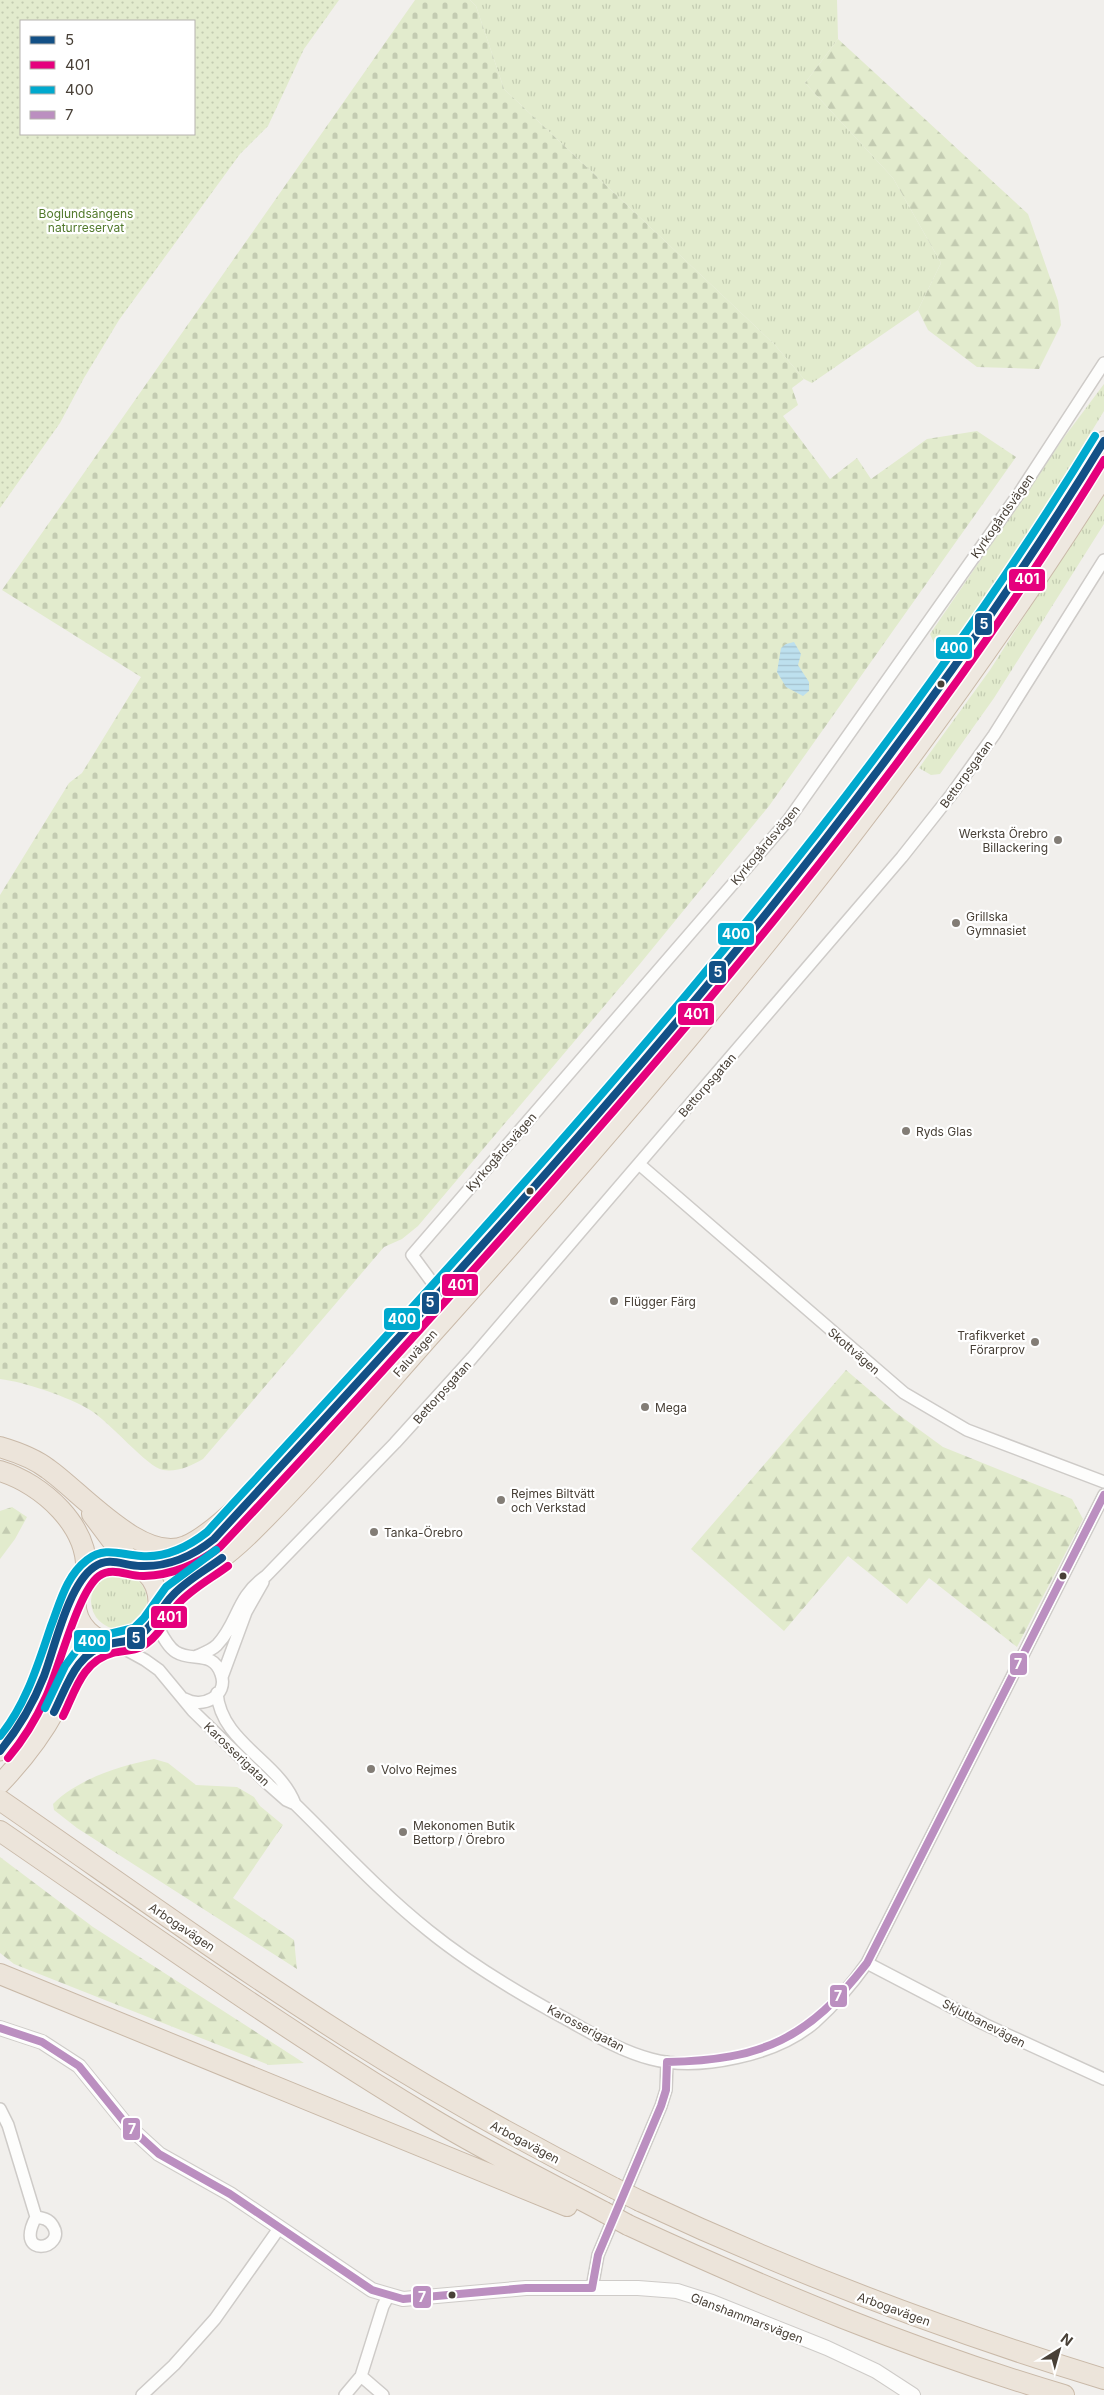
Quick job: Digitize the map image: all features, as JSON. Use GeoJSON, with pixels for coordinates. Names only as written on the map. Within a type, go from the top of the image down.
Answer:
{"type":"FeatureCollection","features":[{"type":"Feature","properties":{"kind":"highway","name":"Faluvägen"},"geometry":{"type":"LineString","coordinates":[[136,1565],[172,1564],[189,1557],[203,1548],[440,1293],[607,1105],[713,980],[851,808],[976,638],[1061,511],[1104,441]]}},
{"type":"Feature","properties":{"kind":"highway","name":"Faluvägen"},"geometry":{"type":"LineString","coordinates":[[155,1617],[174,1592],[226,1555],[264,1520],[493,1266],[623,1116],[767,942],[897,776],[1010,619],[1104,476]]}},
{"type":"Feature","properties":{"kind":"highway"},"geometry":{"type":"LineString","coordinates":[[0,1447],[39,1462],[138,1539],[160,1549],[174,1550],[187,1546],[214,1527],[277,1470]]}},
{"type":"Feature","properties":{"kind":"highway"},"geometry":{"type":"LineString","coordinates":[[0,1471],[22,1480],[39,1492],[67,1518],[84,1546],[82,1580],[75,1601],[79,1619],[92,1636],[112,1643],[125,1643],[138,1638],[155,1617],[158,1599],[155,1585],[146,1572],[136,1565],[113,1542],[72,1489]]}},
{"type":"Feature","properties":{"kind":"highway"},"geometry":{"type":"LineString","coordinates":[[0,1751],[13,1736],[31,1706],[82,1580],[105,1562],[120,1561],[136,1565]]}},
{"type":"Feature","properties":{"kind":"highway"},"geometry":{"type":"LineString","coordinates":[[60,1842],[0,1785],[20,1763],[42,1733],[56,1709],[76,1664],[87,1654],[112,1643]]}},
{"type":"Feature","properties":{"kind":"highway","name":"Arbogavägen"},"geometry":{"type":"LineString","coordinates":[[0,1800],[192,1934],[354,2042],[504,2130],[614,2188],[769,2260],[879,2304],[972,2337],[1104,2379]]}},
{"type":"Feature","properties":{"kind":"highway","name":"Arbogavägen"},"geometry":{"type":"LineString","coordinates":[[6,1835],[277,2021],[352,2069],[433,2119],[628,2225],[776,2292],[873,2331],[962,2363],[1064,2395]]}},
{"type":"Feature","properties":{"kind":"highway"},"geometry":{"type":"LineString","coordinates":[[0,1974],[518,2184],[588,2216],[604,2212]]}},
{"type":"Feature","properties":{"kind":"street","name":"Kyrkogårdsvägen"},"geometry":{"type":"LineString","coordinates":[[440,1293],[412,1255],[788,820],[1020,492],[1104,364]]}},
{"type":"Feature","properties":{"kind":"street","name":"Bettorpsgatan"},"geometry":{"type":"LineString","coordinates":[[197,1656],[219,1643],[248,1592],[266,1576],[402,1436],[793,986],[951,795],[1025,688],[1073,607],[1104,560]]}},
{"type":"Feature","properties":{"kind":"street","name":"Skottvägen"},"geometry":{"type":"LineString","coordinates":[[639,1164],[904,1393],[967,1430],[1104,1482]]}},
{"type":"Feature","properties":{"kind":"street","name":"Karosserigatan"},"geometry":{"type":"LineString","coordinates":[[112,1643],[152,1665],[193,1711],[268,1785],[286,1800],[295,1804],[398,1905],[429,1932],[475,1965],[615,2046],[650,2059],[667,2062],[713,2062],[741,2057],[779,2044],[814,2023],[848,1990],[867,1962],[1104,1494]]}},
{"type":"Feature","properties":{"kind":"street","name":"Bettorpsgatan"},"geometry":{"type":"LineString","coordinates":[[222,1677],[246,1612],[266,1576]]}},
{"type":"Feature","properties":{"kind":"street"},"geometry":{"type":"LineString","coordinates":[[155,1617],[174,1651],[187,1656],[206,1657],[214,1663],[222,1677],[217,1693]]}},
{"type":"Feature","properties":{"kind":"street","name":"Karosserigatan"},"geometry":{"type":"LineString","coordinates":[[184,1699],[200,1704],[208,1702],[217,1693]]}},
{"type":"Feature","properties":{"kind":"street","name":"Karosserigatan"},"geometry":{"type":"LineString","coordinates":[[217,1693],[224,1720],[277,1777],[291,1794],[295,1804]]}},
{"type":"Feature","properties":{"kind":"street","name":"Skjutbanevägen"},"geometry":{"type":"LineString","coordinates":[[867,1962],[1027,2045],[1104,2079]]}},
{"type":"Feature","properties":{"kind":"street","name":"Glanshammarsvägen"},"geometry":{"type":"LineString","coordinates":[[0,2028],[42,2042],[79,2066],[126,2124],[159,2154],[230,2194],[372,2290],[389,2296],[403,2298],[526,2288],[659,2289],[677,2292],[712,2302],[854,2360],[876,2371],[913,2395]]}},
{"type":"Feature","properties":{"kind":"street"},"geometry":{"type":"LineString","coordinates":[[592,2288],[598,2255],[661,2106],[666,2090],[667,2062]]}},
{"type":"Feature","properties":{"kind":"street"},"geometry":{"type":"LineString","coordinates":[[0,2109],[8,2125],[36,2217]]}},
{"type":"Feature","properties":{"kind":"street"},"geometry":{"type":"LineString","coordinates":[[142,2395],[174,2365],[210,2326],[244,2281],[280,2227]]}},
{"type":"Feature","properties":{"kind":"street"},"geometry":{"type":"LineString","coordinates":[[344,2395],[361,2376],[383,2306],[389,2296]]}},
{"type":"Feature","properties":{"kind":"street"},"geometry":{"type":"LineString","coordinates":[[361,2376],[383,2395]]}},
{"type":"Feature","properties":{"kind":"green space","name":"Boglundsängens naturreservat"},"geometry":{"type":"Polygon","coordinates":[[[0,0],[339,0],[304,49],[268,126],[240,154],[119,320],[84,378],[60,423],[0,508],[0,0]]]}},
{"type":"Feature","properties":{"kind":"green space"},"geometry":{"type":"Polygon","coordinates":[[[415,0],[470,0],[476,6],[504,89],[774,344],[804,379],[792,388],[798,405],[783,416],[830,479],[857,458],[871,479],[927,439],[977,431],[1016,457],[769,806],[639,965],[418,1226],[402,1239],[384,1247],[203,1459],[184,1468],[163,1470],[138,1453],[90,1410],[71,1400],[46,1391],[22,1383],[0,1379],[0,895],[69,783],[82,773],[141,677],[2,590],[415,0]]]}},
{"type":"Feature","properties":{"kind":"green space"},"geometry":{"type":"Polygon","coordinates":[[[470,0],[837,0],[838,39],[805,83],[893,178],[941,263],[918,310],[812,383],[804,379],[774,344],[504,89],[476,6],[470,0]]]}},
{"type":"Feature","properties":{"kind":"green space"},"geometry":{"type":"Polygon","coordinates":[[[838,39],[1028,214],[1058,301],[1061,325],[1039,369],[977,367],[928,330],[918,310],[941,263],[893,178],[805,83],[838,39]]]}},
{"type":"Feature","properties":{"kind":"green space"},"geometry":{"type":"Polygon","coordinates":[[[1104,384],[1104,411],[979,616],[949,654],[943,655],[934,649],[934,643],[930,634],[1065,436],[1104,384]]]}},
{"type":"Feature","properties":{"kind":"green space"},"geometry":{"type":"Polygon","coordinates":[[[1104,491],[1104,524],[994,698],[940,774],[931,775],[919,768],[990,670],[1104,491]]]}},
{"type":"Feature","properties":{"kind":"green space"},"geometry":{"type":"Polygon","coordinates":[[[846,1370],[895,1412],[943,1447],[1072,1499],[1083,1519],[1017,1647],[929,1578],[907,1604],[848,1556],[784,1631],[691,1549],[846,1370]]]}},
{"type":"Feature","properties":{"kind":"green space"},"geometry":{"type":"Polygon","coordinates":[[[12,1507],[27,1517],[15,1539],[0,1559],[0,1511],[12,1507]]]}},
{"type":"Feature","properties":{"kind":"green space"},"geometry":{"type":"Polygon","coordinates":[[[119,1573],[130,1575],[139,1581],[145,1590],[147,1601],[145,1612],[139,1621],[130,1627],[119,1629],[108,1627],[99,1621],[93,1612],[91,1601],[93,1590],[99,1581],[108,1575],[119,1573]]]}},
{"type":"Feature","properties":{"kind":"green space"},"geometry":{"type":"Polygon","coordinates":[[[154,1759],[168,1763],[196,1785],[237,1787],[254,1797],[260,1806],[283,1825],[233,1898],[294,1940],[297,1969],[77,1828],[54,1810],[53,1804],[74,1787],[127,1765],[154,1759]]]}},
{"type":"Feature","properties":{"kind":"green space"},"geometry":{"type":"Polygon","coordinates":[[[0,1857],[93,1927],[304,2063],[269,2065],[14,1964],[0,1953],[0,1857]]]}},
{"type":"Feature","properties":{"kind":"water"},"geometry":{"type":"Polygon","coordinates":[[[794,642],[801,654],[798,665],[809,682],[809,691],[803,696],[786,687],[777,672],[781,648],[786,644],[794,642]]]}},
{"type":"Feature","properties":{"kind":"transit line","name":"400"},"geometry":{"type":"LineString","coordinates":[[0,1736],[24,1698],[64,1590],[80,1566],[100,1553],[113,1552],[141,1556],[168,1553],[184,1547],[207,1532],[445,1271],[563,1139],[678,1005],[790,868],[897,728],[999,584],[1095,436]]}},
{"type":"Feature","properties":{"kind":"transit line","name":"5"},"geometry":{"type":"LineString","coordinates":[[0,1751],[19,1725],[35,1696],[44,1676],[63,1617],[85,1576],[94,1567],[106,1562],[117,1562],[135,1566],[161,1565],[198,1551],[214,1539],[453,1278],[686,1011],[798,874],[906,734],[1008,590],[1104,441]]}},
{"type":"Feature","properties":{"kind":"transit line","name":"401"},"geometry":{"type":"LineString","coordinates":[[8,1758],[34,1721],[42,1705],[76,1613],[91,1584],[99,1576],[110,1572],[138,1576],[165,1574],[193,1564],[220,1547],[417,1333],[687,1026],[835,844],[975,656],[1041,559],[1104,460]]}},
{"type":"Feature","properties":{"kind":"transit line","name":"7"},"geometry":{"type":"LineString","coordinates":[[667,2062],[730,2056],[757,2050],[781,2040],[803,2027],[824,2010],[867,1963],[1104,1495]]}},
{"type":"Feature","properties":{"kind":"transit line","name":"400"},"geometry":{"type":"LineString","coordinates":[[45,1708],[65,1666],[79,1647],[105,1635],[134,1628],[144,1618],[166,1587],[216,1550]]}},
{"type":"Feature","properties":{"kind":"transit line","name":"5"},"geometry":{"type":"LineString","coordinates":[[54,1712],[74,1670],[89,1654],[98,1648],[138,1637],[147,1630],[178,1590],[222,1558]]}},
{"type":"Feature","properties":{"kind":"transit line","name":"401"},"geometry":{"type":"LineString","coordinates":[[63,1716],[81,1678],[94,1663],[102,1657],[113,1653],[142,1647],[156,1635],[184,1598],[228,1566]]}},
{"type":"Feature","properties":{"kind":"transit line","name":"7"},"geometry":{"type":"LineString","coordinates":[[0,2028],[42,2042],[79,2066],[126,2124],[159,2154],[230,2194],[372,2290],[403,2299],[526,2288],[592,2288]]}},
{"type":"Feature","properties":{"kind":"transit line","name":"7"},"geometry":{"type":"LineString","coordinates":[[592,2288],[598,2255],[661,2106],[666,2090],[667,2062]]}},
{"type":"Feature","properties":{"kind":"place","name":"Werksta Örebro Billackering"},"geometry":{"type":"Point","coordinates":[1058,840]}},
{"type":"Feature","properties":{"kind":"place","name":"Grillska Gymnasiet"},"geometry":{"type":"Point","coordinates":[956,923]}},
{"type":"Feature","properties":{"kind":"place","name":"Ryds Glas"},"geometry":{"type":"Point","coordinates":[906,1131]}},
{"type":"Feature","properties":{"kind":"place","name":"Flügger Färg"},"geometry":{"type":"Point","coordinates":[614,1301]}},
{"type":"Feature","properties":{"kind":"place","name":"Trafikverket Förarprov"},"geometry":{"type":"Point","coordinates":[1035,1342]}},
{"type":"Feature","properties":{"kind":"place","name":"Mega"},"geometry":{"type":"Point","coordinates":[645,1407]}},
{"type":"Feature","properties":{"kind":"place","name":"Rejmes Biltvätt och Verkstad"},"geometry":{"type":"Point","coordinates":[501,1500]}},
{"type":"Feature","properties":{"kind":"place","name":"Tanka-Örebro"},"geometry":{"type":"Point","coordinates":[374,1532]}},
{"type":"Feature","properties":{"kind":"place","name":"Volvo Rejmes"},"geometry":{"type":"Point","coordinates":[371,1769]}},
{"type":"Feature","properties":{"kind":"place","name":"Mekonomen Butik Bettorp / Örebro"},"geometry":{"type":"Point","coordinates":[403,1832]}}]}
